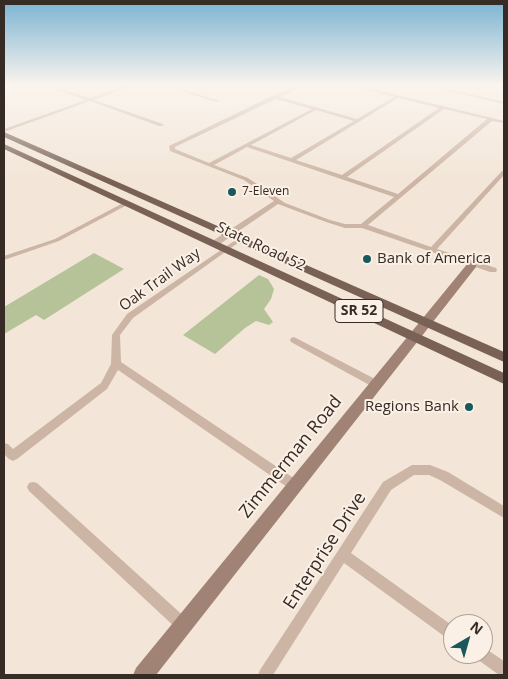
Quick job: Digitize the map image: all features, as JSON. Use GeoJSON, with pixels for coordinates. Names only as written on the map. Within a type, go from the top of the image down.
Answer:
{"type":"FeatureCollection","features":[{"type":"Feature","properties":{"kind":"main road","name":"State Road 52"},"geometry":{"type":"LineString","coordinates":[[4,132],[240,240],[504,357]]}},
{"type":"Feature","properties":{"kind":"main road","name":"State Road 52"},"geometry":{"type":"LineString","coordinates":[[4,146],[504,379]]}},
{"type":"Feature","properties":{"kind":"street"},"geometry":{"type":"LineString","coordinates":[[4,132],[44,117]]}},
{"type":"Feature","properties":{"kind":"street"},"geometry":{"type":"LineString","coordinates":[[137,117],[161,125]]}},
{"type":"Feature","properties":{"kind":"street"},"geometry":{"type":"LineString","coordinates":[[234,117],[172,146],[176,152],[246,179],[278,201],[328,221],[345,226],[363,226],[472,265],[493,270]]}},
{"type":"Feature","properties":{"kind":"street"},"geometry":{"type":"LineString","coordinates":[[209,164],[300,117]]}},
{"type":"Feature","properties":{"kind":"street"},"geometry":{"type":"LineString","coordinates":[[344,117],[357,120]]}},
{"type":"Feature","properties":{"kind":"street"},"geometry":{"type":"LineString","coordinates":[[292,160],[363,117]]}},
{"type":"Feature","properties":{"kind":"street"},"geometry":{"type":"LineString","coordinates":[[343,177],[428,117]]}},
{"type":"Feature","properties":{"kind":"street"},"geometry":{"type":"LineString","coordinates":[[482,117],[504,122]]}},
{"type":"Feature","properties":{"kind":"street"},"geometry":{"type":"LineString","coordinates":[[363,226],[491,119]]}},
{"type":"Feature","properties":{"kind":"street"},"geometry":{"type":"LineString","coordinates":[[247,145],[398,196]]}},
{"type":"Feature","properties":{"kind":"street"},"geometry":{"type":"LineString","coordinates":[[432,250],[504,172]]}},
{"type":"Feature","properties":{"kind":"street"},"geometry":{"type":"LineString","coordinates":[[214,244],[278,201]]}},
{"type":"Feature","properties":{"kind":"street"},"geometry":{"type":"LineString","coordinates":[[4,258],[58,240],[127,203]]}},
{"type":"Feature","properties":{"kind":"street","name":"Oak Trail Way"},"geometry":{"type":"LineString","coordinates":[[4,447],[13,456],[104,386],[116,364],[116,335],[130,316],[240,240]]}},
{"type":"Feature","properties":{"kind":"street","name":"Zimmerman Road"},"geometry":{"type":"LineString","coordinates":[[143,675],[472,265]]}},
{"type":"Feature","properties":{"kind":"street"},"geometry":{"type":"LineString","coordinates":[[294,340],[376,384]]}},
{"type":"Feature","properties":{"kind":"street"},"geometry":{"type":"LineString","coordinates":[[116,364],[294,485]]}},
{"type":"Feature","properties":{"kind":"street","name":"Enterprise Drive"},"geometry":{"type":"LineString","coordinates":[[265,675],[388,486],[412,470],[430,470]]}},
{"type":"Feature","properties":{"kind":"street"},"geometry":{"type":"LineString","coordinates":[[430,470],[444,476],[504,512]]}},
{"type":"Feature","properties":{"kind":"street"},"geometry":{"type":"LineString","coordinates":[[32,487],[183,625]]}},
{"type":"Feature","properties":{"kind":"street"},"geometry":{"type":"LineString","coordinates":[[343,555],[443,627]]}},
{"type":"Feature","properties":{"kind":"street"},"geometry":{"type":"LineString","coordinates":[[493,662],[504,670]]}},
{"type":"Feature","properties":{"kind":"green space"},"geometry":{"type":"Polygon","coordinates":[[[94,253],[124,269],[44,320],[36,315],[4,334],[4,307],[94,253]]]}},
{"type":"Feature","properties":{"kind":"green space"},"geometry":{"type":"Polygon","coordinates":[[[259,275],[268,279],[274,289],[271,299],[264,309],[273,322],[269,325],[256,321],[215,354],[183,335],[259,275]]]}},
{"type":"Feature","properties":{"kind":"place","name":"7-Eleven"},"geometry":{"type":"Point","coordinates":[232,192]}},
{"type":"Feature","properties":{"kind":"place","name":"Bank of America"},"geometry":{"type":"Point","coordinates":[367,259]}},
{"type":"Feature","properties":{"kind":"place","name":"Regions Bank"},"geometry":{"type":"Point","coordinates":[469,407]}}]}
